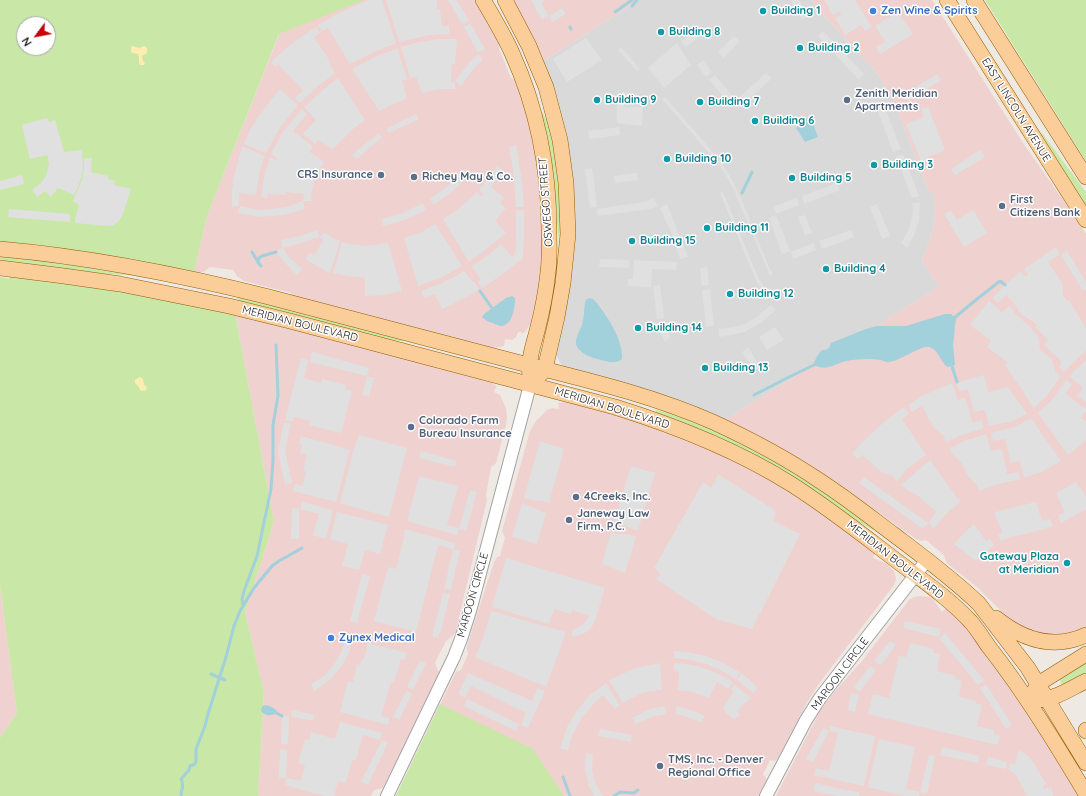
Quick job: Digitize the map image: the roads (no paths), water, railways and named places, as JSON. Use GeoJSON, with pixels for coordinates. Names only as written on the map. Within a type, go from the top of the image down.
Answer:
{"type":"FeatureCollection","features":[{"type":"Feature","properties":{"kind":"main road","name":"OSWEGO STREET"},"geometry":{"type":"LineString","coordinates":[[483,0],[512,52],[525,86],[537,128],[545,169],[549,207],[550,257],[544,300],[529,365],[530,384]]}},
{"type":"Feature","properties":{"kind":"main road","name":"OSWEGO STREET"},"geometry":{"type":"LineString","coordinates":[[505,0],[529,46],[546,87],[561,146],[565,172],[567,247],[564,283],[544,369],[530,384]]}},
{"type":"Feature","properties":{"kind":"main road","name":"EAST LINCOLN AVENUE"},"geometry":{"type":"LineString","coordinates":[[947,0],[1086,220]]}},
{"type":"Feature","properties":{"kind":"main road"},"geometry":{"type":"LineString","coordinates":[[974,0],[1086,177]]}},
{"type":"Feature","properties":{"kind":"main road","name":"MERIDIAN BOULEVARD"},"geometry":{"type":"LineString","coordinates":[[0,249],[76,258],[147,270],[217,284],[269,297],[603,384],[670,405],[742,436],[771,451],[819,480],[927,560],[979,604],[1019,656],[1038,684],[1086,763]]}},
{"type":"Feature","properties":{"kind":"main road","name":"MERIDIAN BOULEVARD"},"geometry":{"type":"LineString","coordinates":[[0,268],[120,284],[229,306],[290,321],[615,407],[656,420],[703,438],[735,453],[774,474],[841,518],[944,598],[971,622],[1004,665],[1086,794]]}},
{"type":"Feature","properties":{"kind":"main road"},"geometry":{"type":"LineString","coordinates":[[979,604],[1010,629],[1031,639],[1061,642],[1086,635]]}},
{"type":"Feature","properties":{"kind":"main road"},"geometry":{"type":"LineString","coordinates":[[1028,701],[1038,684],[1086,654]]}},
{"type":"Feature","properties":{"kind":"main road"},"geometry":{"type":"LineString","coordinates":[[1028,701],[1047,699],[1066,692],[1086,681]]}},
{"type":"Feature","properties":{"kind":"street","name":"MAROON CIRCLE"},"geometry":{"type":"LineString","coordinates":[[387,796],[454,657],[461,639],[470,611],[530,384]]}},
{"type":"Feature","properties":{"kind":"street","name":"MAROON CIRCLE"},"geometry":{"type":"LineString","coordinates":[[766,796],[806,720],[820,698],[927,560]]}},
{"type":"Feature","properties":{"kind":"water"},"geometry":{"type":"Polygon","coordinates":[[[807,118],[814,126],[818,137],[805,142],[796,128],[807,118]]]}},
{"type":"Feature","properties":{"kind":"water"},"geometry":{"type":"Polygon","coordinates":[[[512,296],[515,298],[514,310],[511,319],[506,325],[498,325],[485,320],[482,317],[506,298],[512,296]]]}},
{"type":"Feature","properties":{"kind":"water"},"geometry":{"type":"Polygon","coordinates":[[[589,298],[593,299],[597,303],[614,329],[622,351],[622,359],[620,361],[612,362],[589,356],[584,354],[576,344],[576,340],[583,322],[585,303],[589,298]]]}},
{"type":"Feature","properties":{"kind":"water"},"geometry":{"type":"Polygon","coordinates":[[[945,314],[951,314],[956,319],[953,344],[955,365],[947,367],[935,350],[929,347],[921,348],[899,359],[888,362],[876,359],[859,359],[846,361],[826,368],[818,367],[814,364],[819,353],[822,350],[828,349],[831,343],[866,329],[877,326],[906,326],[945,314]]]}},
{"type":"Feature","properties":{"kind":"water"},"geometry":{"type":"Polygon","coordinates":[[[264,705],[277,711],[273,715],[266,715],[261,711],[264,705]]]}},
{"type":"Feature","properties":{"kind":"waterway"},"geometry":{"type":"LineString","coordinates":[[615,12],[632,0]]}},
{"type":"Feature","properties":{"kind":"waterway"},"geometry":{"type":"LineString","coordinates":[[632,6],[637,0]]}},
{"type":"Feature","properties":{"kind":"waterway"},"geometry":{"type":"LineString","coordinates":[[742,193],[752,172]]}},
{"type":"Feature","properties":{"kind":"waterway"},"geometry":{"type":"LineString","coordinates":[[252,252],[258,262]]}},
{"type":"Feature","properties":{"kind":"waterway"},"geometry":{"type":"LineString","coordinates":[[261,266],[258,262],[259,258],[276,252]]}},
{"type":"Feature","properties":{"kind":"waterway"},"geometry":{"type":"LineString","coordinates":[[953,319],[1000,281],[1005,285]]}},
{"type":"Feature","properties":{"kind":"waterway"},"geometry":{"type":"LineString","coordinates":[[480,291],[494,311]]}},
{"type":"Feature","properties":{"kind":"waterway"},"geometry":{"type":"LineString","coordinates":[[243,606],[242,599],[257,556],[271,489],[273,425],[278,396],[276,345]]}},
{"type":"Feature","properties":{"kind":"waterway"},"geometry":{"type":"LineString","coordinates":[[754,395],[818,363]]}},
{"type":"Feature","properties":{"kind":"waterway"},"geometry":{"type":"LineString","coordinates":[[951,363],[957,382]]}},
{"type":"Feature","properties":{"kind":"waterway"},"geometry":{"type":"LineString","coordinates":[[181,796],[183,785],[181,779],[189,770],[190,766],[195,764],[196,749],[205,726],[234,626],[240,611],[254,588],[272,566],[302,548]]}},
{"type":"Feature","properties":{"kind":"waterway"},"geometry":{"type":"LineString","coordinates":[[211,674],[225,680]]}},
{"type":"Feature","properties":{"kind":"waterway"},"geometry":{"type":"LineString","coordinates":[[273,711],[282,716]]}},
{"type":"Feature","properties":{"kind":"waterway"},"geometry":{"type":"LineString","coordinates":[[563,777],[570,796]]}},
{"type":"Feature","properties":{"kind":"waterway"},"geometry":{"type":"LineString","coordinates":[[614,796],[620,792],[634,793],[638,790]]}},
{"type":"Feature","properties":{"kind":"place","name":"Building 1"},"geometry":{"type":"Point","coordinates":[763,11]}},
{"type":"Feature","properties":{"kind":"place","name":"Zen Wine & Spirits"},"geometry":{"type":"Point","coordinates":[873,11]}},
{"type":"Feature","properties":{"kind":"place","name":"Building 8"},"geometry":{"type":"Point","coordinates":[661,32]}},
{"type":"Feature","properties":{"kind":"place","name":"Building 2"},"geometry":{"type":"Point","coordinates":[800,48]}},
{"type":"Feature","properties":{"kind":"place","name":"Building 9"},"geometry":{"type":"Point","coordinates":[597,100]}},
{"type":"Feature","properties":{"kind":"place","name":"Zenith Meridian Apartments"},"geometry":{"type":"Point","coordinates":[847,100]}},
{"type":"Feature","properties":{"kind":"place","name":"Building 7"},"geometry":{"type":"Point","coordinates":[700,102]}},
{"type":"Feature","properties":{"kind":"place","name":"Building 6"},"geometry":{"type":"Point","coordinates":[755,121]}},
{"type":"Feature","properties":{"kind":"place","name":"Building 10"},"geometry":{"type":"Point","coordinates":[667,159]}},
{"type":"Feature","properties":{"kind":"place","name":"Building 3"},"geometry":{"type":"Point","coordinates":[874,165]}},
{"type":"Feature","properties":{"kind":"place","name":"CRS Insurance"},"geometry":{"type":"Point","coordinates":[381,175]}},
{"type":"Feature","properties":{"kind":"place","name":"Richey May & Co."},"geometry":{"type":"Point","coordinates":[414,177]}},
{"type":"Feature","properties":{"kind":"place","name":"Building 5"},"geometry":{"type":"Point","coordinates":[792,178]}},
{"type":"Feature","properties":{"kind":"place","name":"First Citizens Bank"},"geometry":{"type":"Point","coordinates":[1002,206]}},
{"type":"Feature","properties":{"kind":"place","name":"Building 11"},"geometry":{"type":"Point","coordinates":[707,228]}},
{"type":"Feature","properties":{"kind":"place","name":"Building 15"},"geometry":{"type":"Point","coordinates":[632,241]}},
{"type":"Feature","properties":{"kind":"place","name":"Building 4"},"geometry":{"type":"Point","coordinates":[826,269]}},
{"type":"Feature","properties":{"kind":"place","name":"Building 12"},"geometry":{"type":"Point","coordinates":[730,294]}},
{"type":"Feature","properties":{"kind":"place","name":"Building 14"},"geometry":{"type":"Point","coordinates":[638,328]}},
{"type":"Feature","properties":{"kind":"place","name":"Building 13"},"geometry":{"type":"Point","coordinates":[705,368]}},
{"type":"Feature","properties":{"kind":"place","name":"Colorado Farm Bureau Insurance"},"geometry":{"type":"Point","coordinates":[411,427]}},
{"type":"Feature","properties":{"kind":"place","name":"4Creeks, Inc."},"geometry":{"type":"Point","coordinates":[576,497]}},
{"type":"Feature","properties":{"kind":"place","name":"Janeway Law Firm, P.C."},"geometry":{"type":"Point","coordinates":[569,520]}},
{"type":"Feature","properties":{"kind":"place","name":"Gateway Plaza at Meridian"},"geometry":{"type":"Point","coordinates":[1067,563]}},
{"type":"Feature","properties":{"kind":"place","name":"Zynex Medical"},"geometry":{"type":"Point","coordinates":[331,638]}},
{"type":"Feature","properties":{"kind":"place","name":"TMS, Inc. - Denver Regional Office"},"geometry":{"type":"Point","coordinates":[660,766]}}]}
